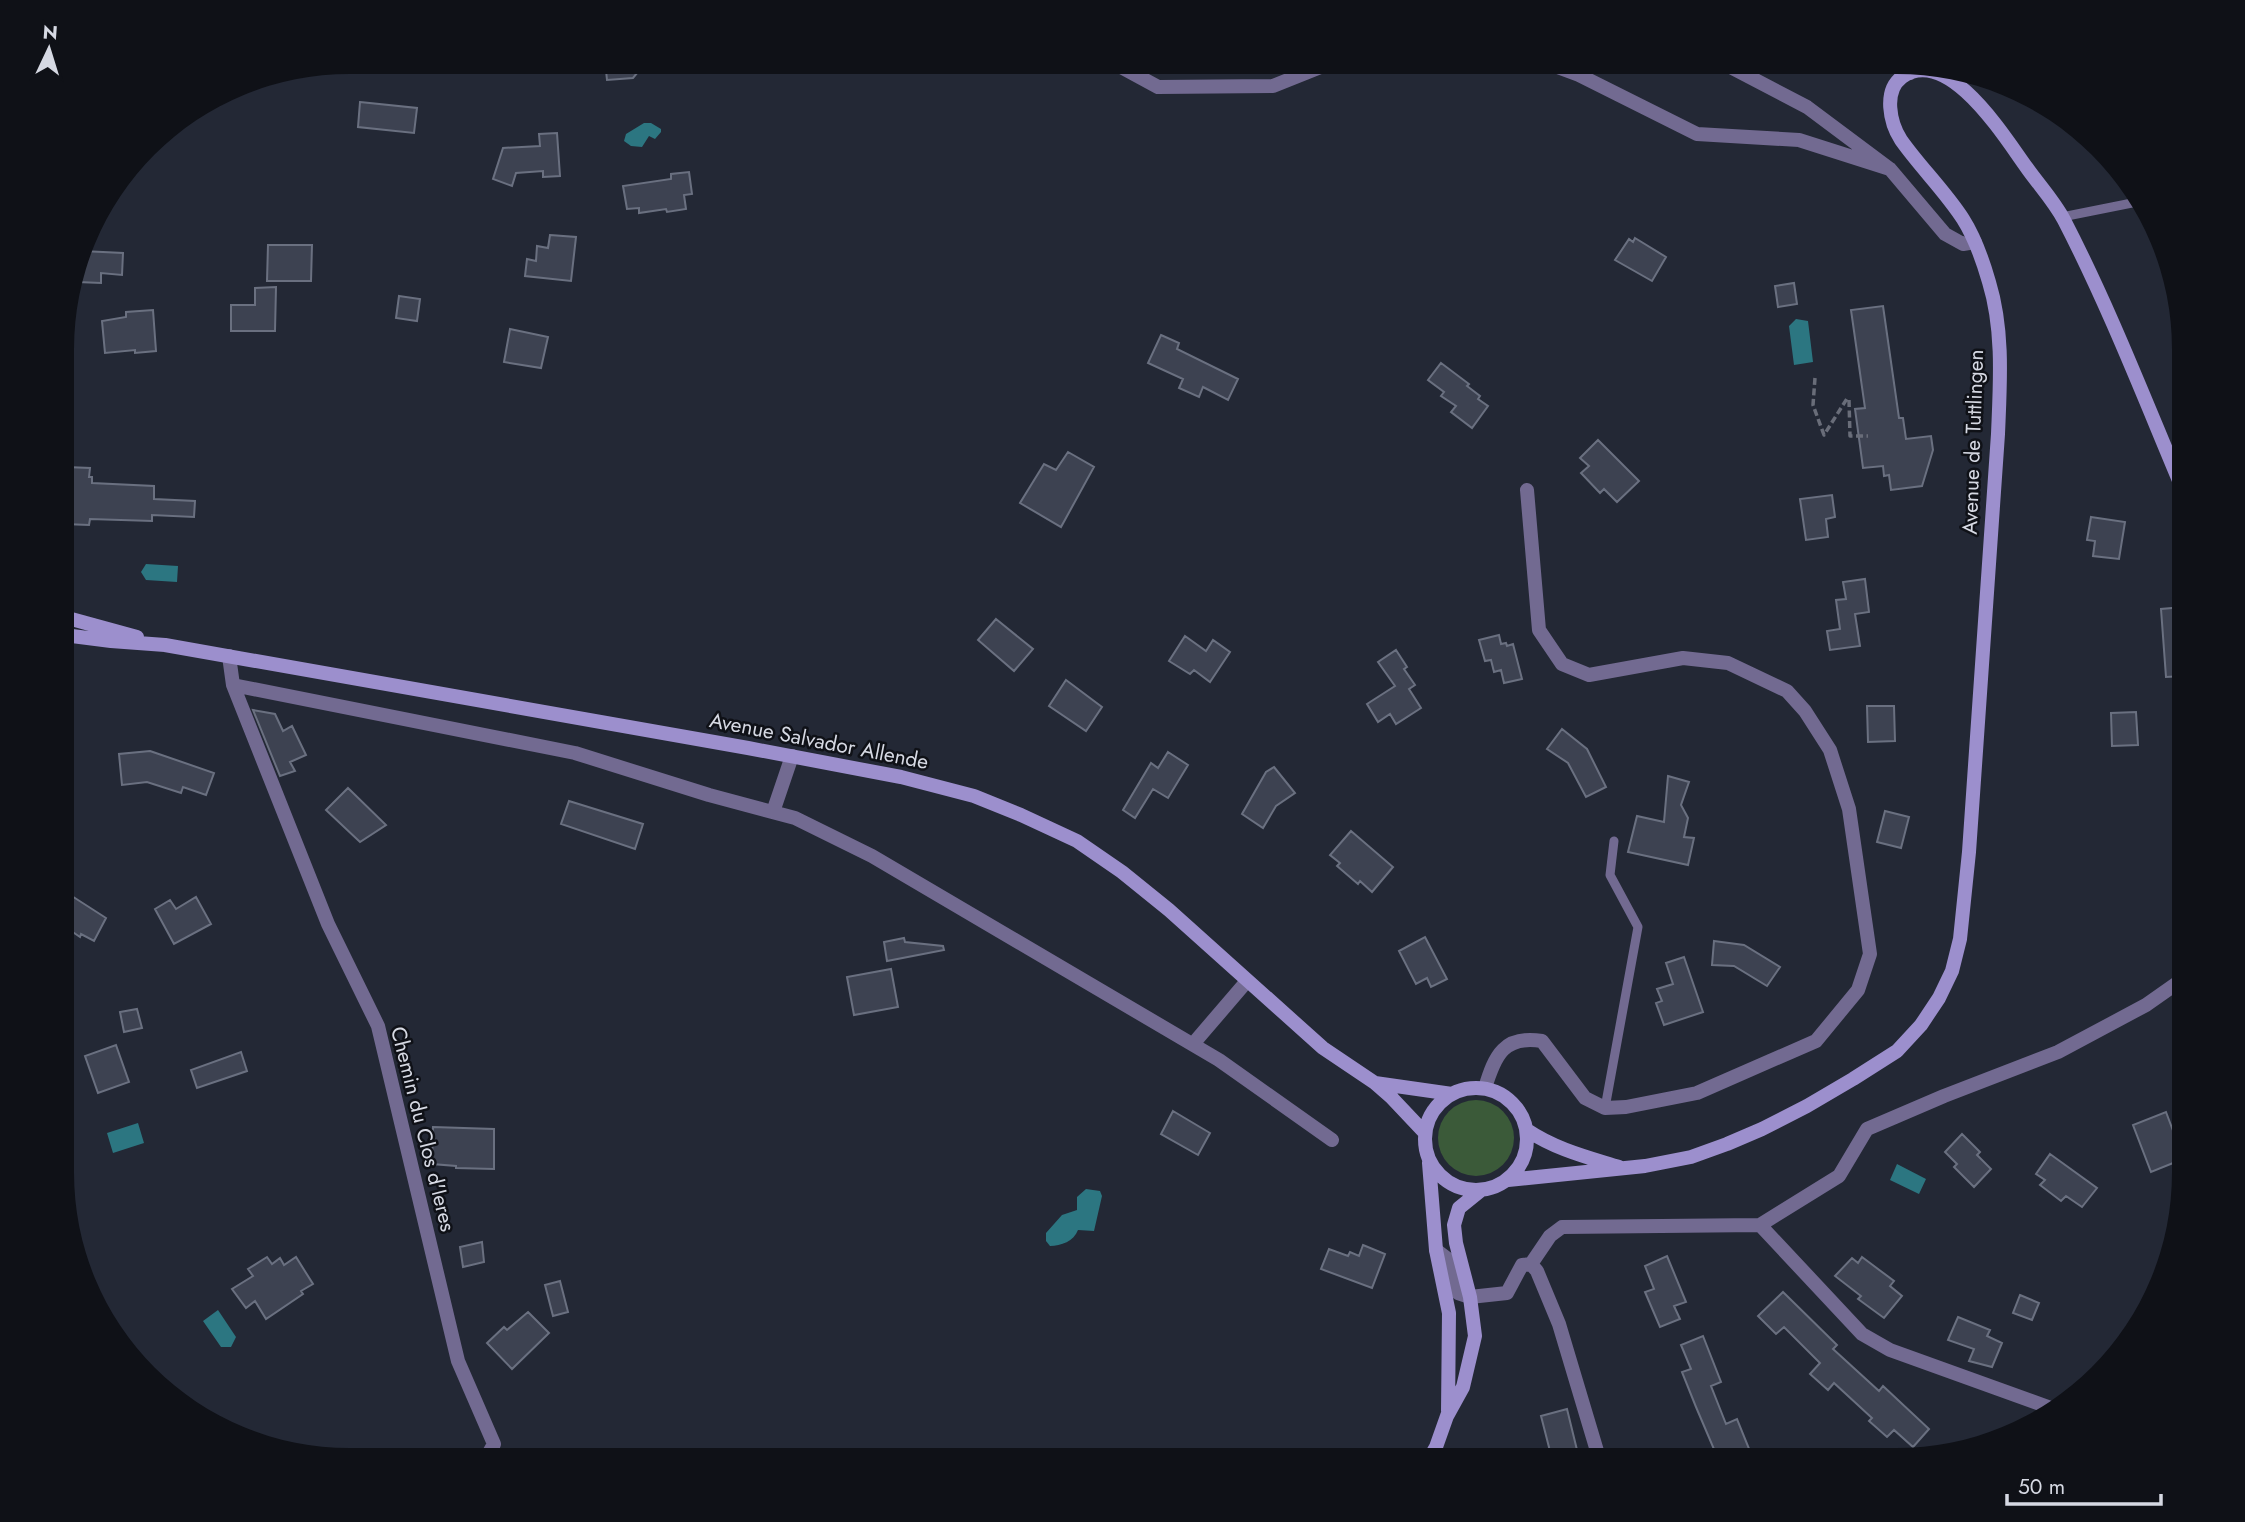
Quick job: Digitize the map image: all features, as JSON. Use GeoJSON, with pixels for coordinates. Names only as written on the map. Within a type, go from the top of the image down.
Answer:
{"type":"FeatureCollection","features":[{"type":"Feature","properties":{"kind":"main road","name":"Avenue de Tuttlingen"},"geometry":{"type":"LineString","coordinates":[[1508,1180],[1625,1169],[1691,1157],[1727,1144],[1796,1111],[1897,1051],[1922,1025],[1952,971],[1960,939],[1969,852],[1998,435],[1998,321],[1990,283],[1975,242],[1963,219],[1900,138],[1892,120],[1890,105],[1893,90],[1902,74]]}},
{"type":"Feature","properties":{"kind":"main road","name":"Avenue de Tuttlingen"},"geometry":{"type":"LineString","coordinates":[[1949,79],[1990,117],[2062,217],[2172,464]]}},
{"type":"Feature","properties":{"kind":"main road","name":"Avenue Salvador Allende"},"geometry":{"type":"LineString","coordinates":[[74,620],[165,645]]}},
{"type":"Feature","properties":{"kind":"main road","name":"Avenue Salvador Allende"},"geometry":{"type":"LineString","coordinates":[[74,636],[165,645],[792,756],[901,777],[974,796],[1077,841],[1122,872],[1160,902],[1323,1048],[1375,1083],[1425,1133]]}},
{"type":"Feature","properties":{"kind":"main road","name":"Avenue Salvador Allende"},"geometry":{"type":"LineString","coordinates":[[1375,1083],[1452,1094]]}},
{"type":"Feature","properties":{"kind":"main road"},"geometry":{"type":"LineString","coordinates":[[1429,1162],[1450,1184],[1464,1190],[1494,1188],[1508,1180],[1518,1170],[1524,1158],[1527,1130],[1522,1115],[1512,1102],[1499,1093],[1485,1088],[1468,1088],[1452,1094],[1433,1110],[1427,1121],[1425,1148],[1429,1162],[1436,1250],[1449,1313],[1447,1416]]}},
{"type":"Feature","properties":{"kind":"main road","name":"Avenue de Tuttlingen"},"geometry":{"type":"LineString","coordinates":[[1527,1130],[1565,1150],[1625,1169]]}},
{"type":"Feature","properties":{"kind":"main road"},"geometry":{"type":"LineString","coordinates":[[1435,1448],[1447,1416],[1463,1387],[1475,1336],[1470,1297],[1454,1225],[1460,1208],[1479,1191]]}},
{"type":"Feature","properties":{"kind":"street"},"geometry":{"type":"LineString","coordinates":[[1133,74],[1158,88],[1273,86],[1303,74]]}},
{"type":"Feature","properties":{"kind":"street"},"geometry":{"type":"LineString","coordinates":[[1576,74],[1697,134],[1800,139],[1889,169]]}},
{"type":"Feature","properties":{"kind":"street"},"geometry":{"type":"LineString","coordinates":[[1744,74],[1807,107],[1889,169],[1945,234],[1963,244],[1975,242]]}},
{"type":"Feature","properties":{"kind":"street"},"geometry":{"type":"LineString","coordinates":[[1485,1088],[1499,1056],[1511,1042],[1527,1039],[1542,1041],[1585,1098],[1605,1108],[1626,1107],[1697,1093],[1816,1041],[1858,990],[1870,954],[1849,809],[1830,750],[1805,711],[1787,691],[1728,663],[1683,658],[1589,675],[1562,664],[1539,630],[1527,490]]}},
{"type":"Feature","properties":{"kind":"street","name":"Chemin du Clos d'Ieres"},"geometry":{"type":"LineString","coordinates":[[229,656],[233,685],[328,924],[378,1027],[458,1362],[494,1444],[492,1448]]}},
{"type":"Feature","properties":{"kind":"street"},"geometry":{"type":"LineString","coordinates":[[233,685],[575,753],[709,795],[795,818],[872,856],[1193,1044],[1332,1140]]}},
{"type":"Feature","properties":{"kind":"street"},"geometry":{"type":"LineString","coordinates":[[773,812],[792,756]]}},
{"type":"Feature","properties":{"kind":"street"},"geometry":{"type":"LineString","coordinates":[[1193,1044],[1247,981]]}},
{"type":"Feature","properties":{"kind":"street"},"geometry":{"type":"LineString","coordinates":[[1436,1250],[1448,1259],[1458,1293],[1470,1297],[1507,1293],[1522,1265],[1531,1264],[1550,1236],[1562,1227],[1760,1224],[1839,1176],[1867,1129],[2058,1052],[2146,1005],[2172,987]]}},
{"type":"Feature","properties":{"kind":"street"},"geometry":{"type":"LineString","coordinates":[[1760,1224],[1863,1334],[1890,1350],[2044,1405]]}},
{"type":"Feature","properties":{"kind":"street"},"geometry":{"type":"LineString","coordinates":[[1531,1264],[1537,1271],[1559,1324],[1596,1448]]}},
{"type":"Feature","properties":{"kind":"lane"},"geometry":{"type":"LineString","coordinates":[[2062,217],[2130,203]]}},
{"type":"Feature","properties":{"kind":"lane"},"geometry":{"type":"LineString","coordinates":[[1605,1108],[1638,927],[1610,875],[1614,841]]}},
{"type":"Feature","properties":{"kind":"path"},"geometry":{"type":"LineString","coordinates":[[1815,378],[1813,405],[1824,435],[1848,397],[1850,436],[1868,436]]}},
{"type":"Feature","properties":{"kind":"green space"},"geometry":{"type":"Polygon","coordinates":[[[1476,1100],[1490,1103],[1503,1111],[1511,1124],[1514,1138],[1511,1152],[1503,1165],[1490,1173],[1476,1176],[1462,1173],[1449,1165],[1441,1152],[1438,1138],[1441,1124],[1449,1111],[1462,1103],[1476,1100]]]}},
{"type":"Feature","properties":{"kind":"water"},"geometry":{"type":"Polygon","coordinates":[[[644,123],[651,123],[661,129],[655,139],[649,136],[642,147],[631,146],[624,141],[626,134],[644,123]]]}},
{"type":"Feature","properties":{"kind":"water"},"geometry":{"type":"Polygon","coordinates":[[[1796,319],[1808,321],[1813,362],[1794,365],[1789,326],[1796,319]]]}},
{"type":"Feature","properties":{"kind":"water"},"geometry":{"type":"Polygon","coordinates":[[[146,564],[178,566],[177,582],[146,580],[141,572],[146,564]]]}},
{"type":"Feature","properties":{"kind":"water"},"geometry":{"type":"Polygon","coordinates":[[[138,1123],[144,1143],[113,1153],[107,1133],[138,1123]]]}},
{"type":"Feature","properties":{"kind":"water"},"geometry":{"type":"Polygon","coordinates":[[[1897,1164],[1926,1179],[1919,1194],[1890,1180],[1897,1164]]]}},
{"type":"Feature","properties":{"kind":"water"},"geometry":{"type":"Polygon","coordinates":[[[1086,1189],[1100,1191],[1102,1196],[1094,1231],[1078,1230],[1067,1242],[1050,1246],[1046,1241],[1046,1233],[1062,1215],[1077,1210],[1077,1197],[1086,1189]]]}},
{"type":"Feature","properties":{"kind":"water"},"geometry":{"type":"Polygon","coordinates":[[[218,1310],[236,1337],[231,1347],[221,1347],[203,1321],[218,1310]]]}},
{"type":"Feature","properties":{"kind":"building"},"geometry":{"type":"Polygon","coordinates":[[[606,74],[636,74],[633,78],[607,80],[606,74]]]}},
{"type":"Feature","properties":{"kind":"building"},"geometry":{"type":"Polygon","coordinates":[[[360,102],[417,108],[414,133],[358,127],[360,102]]]}},
{"type":"Feature","properties":{"kind":"building"},"geometry":{"type":"Polygon","coordinates":[[[557,133],[560,176],[543,177],[543,171],[516,173],[512,186],[493,179],[503,148],[540,146],[539,134],[557,133]]]}},
{"type":"Feature","properties":{"kind":"building"},"geometry":{"type":"Polygon","coordinates":[[[689,172],[692,194],[684,195],[686,209],[639,213],[639,208],[627,209],[623,186],[671,179],[671,174],[689,172]]]}},
{"type":"Feature","properties":{"kind":"building"},"geometry":{"type":"Polygon","coordinates":[[[550,235],[576,237],[571,281],[525,276],[527,259],[536,261],[537,246],[548,248],[550,235]]]}},
{"type":"Feature","properties":{"kind":"building"},"geometry":{"type":"Polygon","coordinates":[[[1635,238],[1666,257],[1652,281],[1615,260],[1629,239],[1633,242],[1635,238]]]}},
{"type":"Feature","properties":{"kind":"building"},"geometry":{"type":"Polygon","coordinates":[[[268,245],[312,245],[311,281],[267,281],[268,245]]]}},
{"type":"Feature","properties":{"kind":"building"},"geometry":{"type":"Polygon","coordinates":[[[91,251],[123,253],[122,275],[101,273],[101,283],[82,282],[91,251]]]}},
{"type":"Feature","properties":{"kind":"building"},"geometry":{"type":"Polygon","coordinates":[[[1794,283],[1797,304],[1778,307],[1775,286],[1794,283]]]}},
{"type":"Feature","properties":{"kind":"building"},"geometry":{"type":"Polygon","coordinates":[[[276,287],[275,331],[231,331],[231,305],[255,305],[255,288],[276,287]]]}},
{"type":"Feature","properties":{"kind":"building"},"geometry":{"type":"Polygon","coordinates":[[[399,296],[420,299],[417,321],[396,318],[399,296]]]}},
{"type":"Feature","properties":{"kind":"building"},"geometry":{"type":"Polygon","coordinates":[[[1883,306],[1899,418],[1903,418],[1906,439],[1931,436],[1933,450],[1922,486],[1891,490],[1889,475],[1884,476],[1883,466],[1863,468],[1855,409],[1865,408],[1851,310],[1883,306]]]}},
{"type":"Feature","properties":{"kind":"building"},"geometry":{"type":"Polygon","coordinates":[[[153,310],[156,351],[105,353],[102,321],[126,317],[126,312],[153,310]]]}},
{"type":"Feature","properties":{"kind":"building"},"geometry":{"type":"Polygon","coordinates":[[[510,329],[548,337],[541,368],[504,362],[510,329]]]}},
{"type":"Feature","properties":{"kind":"building"},"geometry":{"type":"Polygon","coordinates":[[[1161,335],[1179,343],[1177,349],[1238,379],[1228,400],[1203,387],[1199,397],[1179,388],[1183,379],[1148,363],[1161,335]]]}},
{"type":"Feature","properties":{"kind":"building"},"geometry":{"type":"Polygon","coordinates":[[[1441,363],[1469,384],[1467,386],[1480,396],[1478,399],[1488,406],[1472,428],[1451,412],[1456,406],[1441,396],[1444,392],[1428,380],[1441,363]]]}},
{"type":"Feature","properties":{"kind":"building"},"geometry":{"type":"Polygon","coordinates":[[[1598,440],[1639,481],[1617,502],[1604,489],[1600,493],[1581,473],[1589,466],[1580,458],[1598,440]]]}},
{"type":"Feature","properties":{"kind":"building"},"geometry":{"type":"Polygon","coordinates":[[[1068,452],[1094,467],[1061,527],[1020,503],[1044,464],[1056,470],[1068,452]]]}},
{"type":"Feature","properties":{"kind":"building"},"geometry":{"type":"Polygon","coordinates":[[[74,467],[90,468],[89,477],[92,477],[92,483],[154,486],[154,499],[195,501],[194,517],[152,515],[152,521],[90,519],[89,525],[74,524],[74,467]]]}},
{"type":"Feature","properties":{"kind":"building"},"geometry":{"type":"Polygon","coordinates":[[[1832,495],[1835,517],[1826,519],[1828,537],[1806,540],[1800,499],[1832,495]]]}},
{"type":"Feature","properties":{"kind":"building"},"geometry":{"type":"Polygon","coordinates":[[[2091,517],[2125,522],[2119,559],[2093,556],[2095,541],[2087,540],[2091,517]]]}},
{"type":"Feature","properties":{"kind":"building"},"geometry":{"type":"Polygon","coordinates":[[[1865,579],[1869,612],[1855,614],[1860,646],[1830,650],[1827,631],[1840,629],[1836,600],[1846,599],[1843,582],[1865,579]]]}},
{"type":"Feature","properties":{"kind":"building"},"geometry":{"type":"Polygon","coordinates":[[[2172,608],[2172,677],[2166,677],[2161,609],[2172,608]]]}},
{"type":"Feature","properties":{"kind":"building"},"geometry":{"type":"Polygon","coordinates":[[[996,619],[1033,649],[1014,671],[978,640],[996,619]]]}},
{"type":"Feature","properties":{"kind":"building"},"geometry":{"type":"Polygon","coordinates":[[[1499,635],[1501,644],[1513,644],[1522,679],[1504,683],[1501,670],[1494,672],[1491,660],[1485,661],[1479,640],[1499,635]]]}},
{"type":"Feature","properties":{"kind":"building"},"geometry":{"type":"Polygon","coordinates":[[[1185,636],[1206,651],[1213,640],[1230,652],[1210,682],[1194,670],[1190,674],[1169,661],[1185,636]]]}},
{"type":"Feature","properties":{"kind":"building"},"geometry":{"type":"Polygon","coordinates":[[[1396,650],[1415,685],[1409,689],[1421,708],[1396,724],[1390,714],[1378,722],[1367,704],[1395,686],[1378,662],[1396,650]]]}},
{"type":"Feature","properties":{"kind":"building"},"geometry":{"type":"Polygon","coordinates":[[[1066,680],[1102,707],[1086,731],[1049,706],[1066,680]]]}},
{"type":"Feature","properties":{"kind":"building"},"geometry":{"type":"Polygon","coordinates":[[[1867,706],[1894,706],[1895,741],[1868,742],[1867,706]]]}},
{"type":"Feature","properties":{"kind":"building"},"geometry":{"type":"Polygon","coordinates":[[[253,710],[275,714],[283,731],[292,726],[306,755],[290,762],[295,771],[280,776],[253,710]]]}},
{"type":"Feature","properties":{"kind":"building"},"geometry":{"type":"Polygon","coordinates":[[[2136,712],[2138,745],[2112,746],[2111,713],[2136,712]]]}},
{"type":"Feature","properties":{"kind":"building"},"geometry":{"type":"Polygon","coordinates":[[[1562,729],[1587,749],[1606,787],[1586,797],[1568,763],[1547,749],[1562,729]]]}},
{"type":"Feature","properties":{"kind":"building"},"geometry":{"type":"Polygon","coordinates":[[[150,751],[214,773],[206,795],[183,787],[181,793],[147,782],[122,785],[119,754],[150,751]]]}},
{"type":"Feature","properties":{"kind":"building"},"geometry":{"type":"Polygon","coordinates":[[[1168,752],[1188,765],[1168,798],[1153,789],[1135,818],[1123,810],[1151,763],[1158,768],[1168,752]]]}},
{"type":"Feature","properties":{"kind":"building"},"geometry":{"type":"Polygon","coordinates":[[[1274,767],[1295,793],[1276,806],[1263,828],[1242,814],[1266,772],[1274,767]]]}},
{"type":"Feature","properties":{"kind":"building"},"geometry":{"type":"Polygon","coordinates":[[[1668,776],[1689,782],[1681,805],[1688,818],[1684,837],[1694,838],[1688,865],[1628,852],[1637,816],[1664,822],[1668,776]]]}},
{"type":"Feature","properties":{"kind":"building"},"geometry":{"type":"Polygon","coordinates":[[[348,788],[386,825],[360,842],[326,810],[348,788]]]}},
{"type":"Feature","properties":{"kind":"building"},"geometry":{"type":"Polygon","coordinates":[[[569,801],[643,824],[635,849],[561,824],[569,801]]]}},
{"type":"Feature","properties":{"kind":"building"},"geometry":{"type":"Polygon","coordinates":[[[1885,811],[1909,817],[1901,848],[1877,842],[1885,811]]]}},
{"type":"Feature","properties":{"kind":"building"},"geometry":{"type":"Polygon","coordinates":[[[1351,831],[1393,867],[1372,892],[1337,866],[1340,863],[1330,855],[1351,831]]]}},
{"type":"Feature","properties":{"kind":"building"},"geometry":{"type":"Polygon","coordinates":[[[74,897],[106,918],[94,941],[81,934],[80,937],[74,933],[74,897]]]}},
{"type":"Feature","properties":{"kind":"building"},"geometry":{"type":"Polygon","coordinates":[[[196,897],[211,924],[174,944],[155,909],[170,900],[176,909],[196,897]]]}},
{"type":"Feature","properties":{"kind":"building"},"geometry":{"type":"Polygon","coordinates":[[[1425,937],[1447,979],[1431,987],[1427,978],[1416,984],[1399,951],[1425,937]]]}},
{"type":"Feature","properties":{"kind":"building"},"geometry":{"type":"Polygon","coordinates":[[[904,938],[905,942],[943,946],[944,950],[887,961],[884,942],[904,938]]]}},
{"type":"Feature","properties":{"kind":"building"},"geometry":{"type":"Polygon","coordinates":[[[1714,941],[1744,945],[1780,967],[1767,986],[1734,966],[1712,965],[1714,941]]]}},
{"type":"Feature","properties":{"kind":"building"},"geometry":{"type":"Polygon","coordinates":[[[1684,957],[1703,1012],[1664,1025],[1656,1003],[1662,1001],[1657,989],[1673,984],[1666,963],[1684,957]]]}},
{"type":"Feature","properties":{"kind":"building"},"geometry":{"type":"Polygon","coordinates":[[[891,969],[898,1007],[854,1015],[847,977],[891,969]]]}},
{"type":"Feature","properties":{"kind":"building"},"geometry":{"type":"Polygon","coordinates":[[[137,1009],[142,1028],[124,1032],[120,1012],[137,1009]]]}},
{"type":"Feature","properties":{"kind":"building"},"geometry":{"type":"Polygon","coordinates":[[[116,1045],[129,1082],[98,1093],[85,1056],[116,1045]]]}},
{"type":"Feature","properties":{"kind":"building"},"geometry":{"type":"Polygon","coordinates":[[[241,1052],[247,1071],[197,1088],[191,1070],[241,1052]]]}},
{"type":"Feature","properties":{"kind":"building"},"geometry":{"type":"Polygon","coordinates":[[[1173,1111],[1210,1133],[1198,1155],[1161,1134],[1173,1111]]]}},
{"type":"Feature","properties":{"kind":"building"},"geometry":{"type":"Polygon","coordinates":[[[2166,1112],[2172,1128],[2172,1163],[2151,1172],[2133,1125],[2166,1112]]]}},
{"type":"Feature","properties":{"kind":"building"},"geometry":{"type":"Polygon","coordinates":[[[433,1127],[494,1129],[494,1169],[432,1164],[433,1127]]]}},
{"type":"Feature","properties":{"kind":"building"},"geometry":{"type":"Polygon","coordinates":[[[1962,1134],[1980,1152],[1977,1155],[1991,1169],[1974,1187],[1954,1167],[1957,1164],[1945,1152],[1962,1134]]]}},
{"type":"Feature","properties":{"kind":"building"},"geometry":{"type":"Polygon","coordinates":[[[2050,1154],[2097,1188],[2082,1207],[2066,1196],[2061,1201],[2040,1185],[2045,1180],[2036,1174],[2050,1154]]]}},
{"type":"Feature","properties":{"kind":"building"},"geometry":{"type":"Polygon","coordinates":[[[482,1242],[484,1262],[463,1267],[460,1247],[482,1242]]]}},
{"type":"Feature","properties":{"kind":"building"},"geometry":{"type":"Polygon","coordinates":[[[1363,1245],[1385,1254],[1372,1288],[1321,1269],[1329,1249],[1348,1256],[1350,1252],[1359,1256],[1363,1245]]]}},
{"type":"Feature","properties":{"kind":"building"},"geometry":{"type":"Polygon","coordinates":[[[1667,1256],[1686,1302],[1674,1306],[1680,1319],[1660,1327],[1645,1292],[1654,1289],[1645,1266],[1667,1256]]]}},
{"type":"Feature","properties":{"kind":"building"},"geometry":{"type":"Polygon","coordinates":[[[267,1257],[272,1264],[280,1258],[284,1265],[296,1257],[313,1284],[266,1319],[255,1301],[246,1308],[232,1289],[253,1276],[248,1269],[267,1257]]]}},
{"type":"Feature","properties":{"kind":"building"},"geometry":{"type":"Polygon","coordinates":[[[1862,1257],[1894,1281],[1890,1286],[1902,1296],[1884,1318],[1858,1299],[1861,1296],[1835,1276],[1852,1258],[1858,1263],[1862,1257]]]}},
{"type":"Feature","properties":{"kind":"building"},"geometry":{"type":"Polygon","coordinates":[[[560,1281],[568,1312],[553,1316],[545,1285],[560,1281]]]}},
{"type":"Feature","properties":{"kind":"building"},"geometry":{"type":"Polygon","coordinates":[[[1783,1292],[1837,1345],[1833,1349],[1879,1391],[1883,1386],[1929,1429],[1913,1447],[1894,1430],[1887,1437],[1869,1421],[1872,1418],[1834,1383],[1828,1390],[1810,1374],[1820,1363],[1784,1327],[1776,1334],[1758,1316],[1783,1292]]]}},
{"type":"Feature","properties":{"kind":"building"},"geometry":{"type":"Polygon","coordinates":[[[2020,1295],[2039,1303],[2032,1320],[2013,1313],[2020,1295]]]}},
{"type":"Feature","properties":{"kind":"building"},"geometry":{"type":"Polygon","coordinates":[[[528,1312],[549,1333],[512,1369],[487,1343],[504,1327],[507,1330],[528,1312]]]}},
{"type":"Feature","properties":{"kind":"building"},"geometry":{"type":"Polygon","coordinates":[[[1958,1317],[1990,1330],[1987,1336],[2002,1343],[1992,1367],[1969,1361],[1974,1349],[1948,1340],[1958,1317]]]}},
{"type":"Feature","properties":{"kind":"building"},"geometry":{"type":"Polygon","coordinates":[[[1703,1336],[1721,1382],[1711,1386],[1726,1424],[1737,1419],[1749,1448],[1713,1448],[1682,1372],[1691,1369],[1681,1345],[1703,1336]]]}},
{"type":"Feature","properties":{"kind":"building"},"geometry":{"type":"Polygon","coordinates":[[[1567,1409],[1577,1448],[1549,1448],[1541,1416],[1567,1409]]]}}]}
